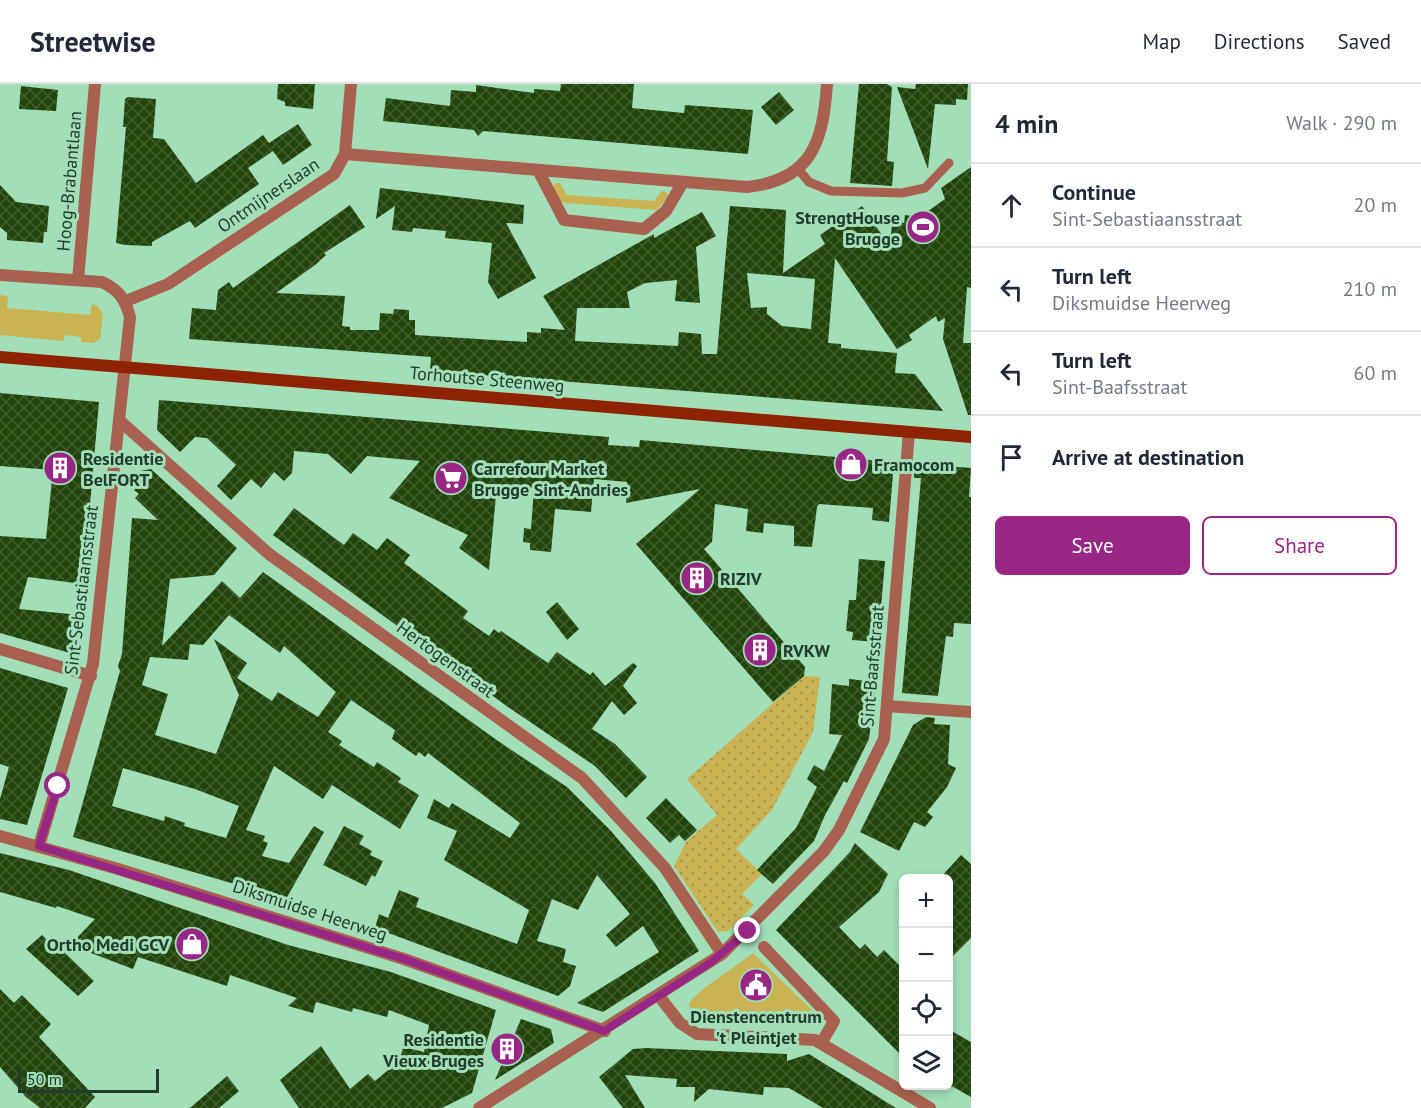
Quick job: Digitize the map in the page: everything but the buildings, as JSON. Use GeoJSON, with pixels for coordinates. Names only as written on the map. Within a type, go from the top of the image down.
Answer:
{"type":"FeatureCollection","features":[{"type":"Feature","properties":{"kind":"main road","name":"Torhoutse Steenweg"},"geometry":{"type":"LineString","coordinates":[[0,357],[971,437]]}},
{"type":"Feature","properties":{"kind":"street","name":"Hoog-Brabantlaan"},"geometry":{"type":"LineString","coordinates":[[78,280],[95,84]]}},
{"type":"Feature","properties":{"kind":"street"},"geometry":{"type":"LineString","coordinates":[[351,84],[345,154],[747,187],[768,185],[798,169],[818,143],[824,121],[828,84]]}},
{"type":"Feature","properties":{"kind":"street","name":"Ontmijnerslaan"},"geometry":{"type":"LineString","coordinates":[[126,301],[168,284],[334,174],[345,154]]}},
{"type":"Feature","properties":{"kind":"street"},"geometry":{"type":"LineString","coordinates":[[538,170],[564,220],[644,229],[666,211],[683,182]]}},
{"type":"Feature","properties":{"kind":"street"},"geometry":{"type":"LineString","coordinates":[[0,275],[102,282],[117,289],[126,301],[130,317],[124,368]]}},
{"type":"Feature","properties":{"kind":"street","name":"Sint-Sebastiaansstraat"},"geometry":{"type":"LineString","coordinates":[[39,846],[91,676],[124,368]]}},
{"type":"Feature","properties":{"kind":"street","name":"Hertogenstraat"},"geometry":{"type":"LineString","coordinates":[[119,420],[269,554],[582,778],[665,868],[722,954]]}},
{"type":"Feature","properties":{"kind":"street","name":"Sint-Baafsstraat"},"geometry":{"type":"LineString","coordinates":[[478,1108],[604,1031],[722,954],[763,916],[832,840],[881,745],[887,706],[909,432]]}},
{"type":"Feature","properties":{"kind":"street"},"geometry":{"type":"LineString","coordinates":[[0,649],[91,676]]}},
{"type":"Feature","properties":{"kind":"street"},"geometry":{"type":"LineString","coordinates":[[887,706],[971,712]]}},
{"type":"Feature","properties":{"kind":"street","name":"Diksmuidse Heerweg"},"geometry":{"type":"LineString","coordinates":[[0,836],[404,959],[604,1031]]}},
{"type":"Feature","properties":{"kind":"street"},"geometry":{"type":"LineString","coordinates":[[764,947],[834,1021],[822,1042]]}},
{"type":"Feature","properties":{"kind":"street"},"geometry":{"type":"LineString","coordinates":[[659,996],[687,1030],[697,1034],[808,1039],[822,1042],[930,1108]]}},
{"type":"Feature","properties":{"kind":"lane"},"geometry":{"type":"LineString","coordinates":[[798,169],[809,182],[831,191],[902,194],[925,188],[949,163]]}},
{"type":"Feature","properties":{"kind":"shaded area"},"geometry":{"type":"Polygon","coordinates":[[[560,183],[567,195],[654,201],[662,191],[668,196],[657,210],[565,203],[560,201],[553,186],[560,183]]]}},
{"type":"Feature","properties":{"kind":"shaded area"},"geometry":{"type":"Polygon","coordinates":[[[0,295],[8,296],[7,308],[90,315],[92,304],[98,306],[103,315],[100,339],[93,343],[81,342],[81,337],[65,335],[63,341],[0,335],[0,295]]]}},
{"type":"Feature","properties":{"kind":"shaded area"},"geometry":{"type":"Polygon","coordinates":[[[804,676],[820,677],[813,732],[772,810],[736,849],[762,874],[742,894],[754,905],[728,931],[718,932],[674,866],[686,842],[717,815],[687,779],[804,676]]]}},
{"type":"Feature","properties":{"kind":"shaded area"},"geometry":{"type":"Polygon","coordinates":[[[753,953],[816,1016],[810,1020],[693,1014],[689,1005],[692,1000],[753,953]]]}},
{"type":"Feature","properties":{"kind":"place","name":"StrengtHouse Brugge"},"geometry":{"type":"Point","coordinates":[923,227]}},
{"type":"Feature","properties":{"kind":"place","name":"Framocom"},"geometry":{"type":"Point","coordinates":[851,464]}},
{"type":"Feature","properties":{"kind":"place","name":"Residentie BelFORT"},"geometry":{"type":"Point","coordinates":[60,468]}},
{"type":"Feature","properties":{"kind":"place","name":"Carrefour Market Brugge Sint-Andries"},"geometry":{"type":"Point","coordinates":[451,478]}},
{"type":"Feature","properties":{"kind":"place","name":"RIZIV"},"geometry":{"type":"Point","coordinates":[697,578]}},
{"type":"Feature","properties":{"kind":"place","name":"RVKW"},"geometry":{"type":"Point","coordinates":[760,650]}},
{"type":"Feature","properties":{"kind":"place","name":"Ortho Medi GCV"},"geometry":{"type":"Point","coordinates":[192,944]}},
{"type":"Feature","properties":{"kind":"place","name":"Dienstencentrum 't Pleintjet"},"geometry":{"type":"Point","coordinates":[756,985]}},
{"type":"Feature","properties":{"kind":"place","name":"Residentie Vieux Bruges"},"geometry":{"type":"Point","coordinates":[507,1049]}},
{"type":"Feature","properties":{"kind":"route"},"geometry":{"type":"LineString","coordinates":[[58,786],[39,846],[404,959],[604,1031],[710,963],[748,931]]}}]}
